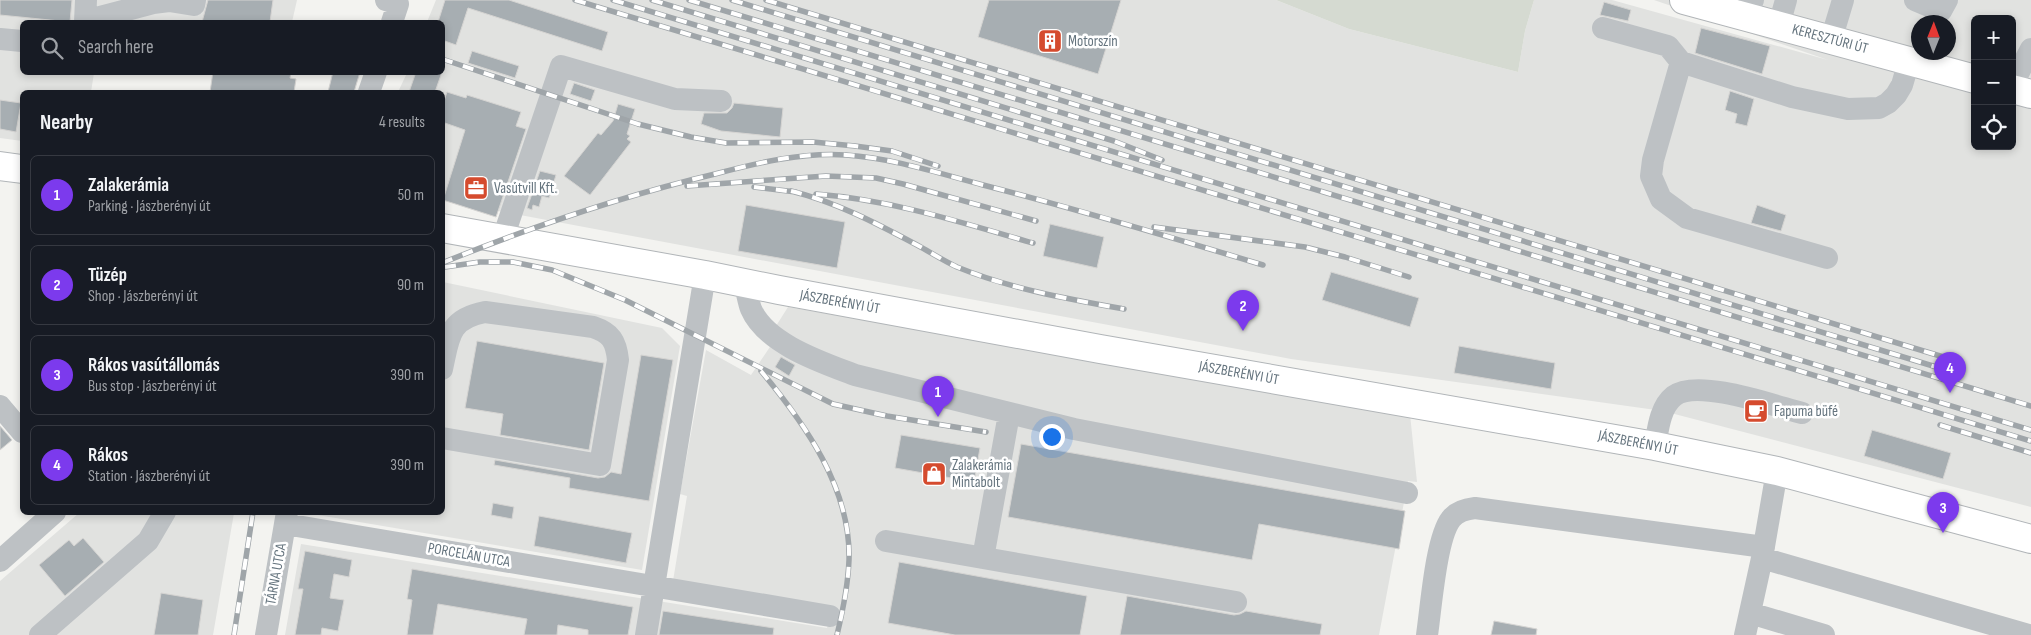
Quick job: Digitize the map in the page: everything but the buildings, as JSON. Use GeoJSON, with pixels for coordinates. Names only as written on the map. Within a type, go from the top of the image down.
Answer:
{"type":"FeatureCollection","features":[{"type":"Feature","properties":{"kind":"main road","name":"KERESZTÚRI ÚT"},"geometry":{"type":"LineString","coordinates":[[1684,0],[1782,13],[1831,40],[1971,78]]}},
{"type":"Feature","properties":{"kind":"main road"},"geometry":{"type":"LineString","coordinates":[[2016,90],[2031,94]]}},
{"type":"Feature","properties":{"kind":"main road","name":"JÁSZBERÉNYI ÚT"},"geometry":{"type":"LineString","coordinates":[[445,228],[1100,349],[1655,446],[1776,471],[2031,539]]}},
{"type":"Feature","properties":{"kind":"street"},"geometry":{"type":"LineString","coordinates":[[1831,40],[1843,0]]}},
{"type":"Feature","properties":{"kind":"street"},"geometry":{"type":"LineString","coordinates":[[1915,0],[1941,11],[1947,0]]}},
{"type":"Feature","properties":{"kind":"street"},"geometry":{"type":"LineString","coordinates":[[85,14],[168,1],[193,9]]}},
{"type":"Feature","properties":{"kind":"street"},"geometry":{"type":"LineString","coordinates":[[1603,28],[1668,46],[1681,62],[1792,97],[1848,110],[1879,108],[1888,103],[1902,85],[1909,61]]}},
{"type":"Feature","properties":{"kind":"street"},"geometry":{"type":"LineString","coordinates":[[0,39],[20,41]]}},
{"type":"Feature","properties":{"kind":"street"},"geometry":{"type":"LineString","coordinates":[[2016,77],[2031,49]]}},
{"type":"Feature","properties":{"kind":"street"},"geometry":{"type":"LineString","coordinates":[[1681,62],[1652,160],[1651,176],[1661,199],[1687,218],[1827,258]]}},
{"type":"Feature","properties":{"kind":"street"},"geometry":{"type":"LineString","coordinates":[[503,238],[561,66],[675,99],[721,101]]}},
{"type":"Feature","properties":{"kind":"street"},"geometry":{"type":"LineString","coordinates":[[370,90],[375,75]]}},
{"type":"Feature","properties":{"kind":"street"},"geometry":{"type":"LineString","coordinates":[[646,635],[705,275]]}},
{"type":"Feature","properties":{"kind":"street"},"geometry":{"type":"LineString","coordinates":[[744,282],[751,310],[766,330],[786,344],[808,355],[855,374],[1009,414],[1084,431],[1407,493]]}},
{"type":"Feature","properties":{"kind":"street"},"geometry":{"type":"LineString","coordinates":[[445,355],[449,336],[454,327],[467,316],[484,312],[600,329],[614,340],[618,360],[600,465],[445,439]]}},
{"type":"Feature","properties":{"kind":"street"},"geometry":{"type":"LineString","coordinates":[[1655,446],[1659,425],[1666,405],[1674,396],[1689,390],[1716,391],[1802,413]]}},
{"type":"Feature","properties":{"kind":"street"},"geometry":{"type":"LineString","coordinates":[[0,406],[20,430]]}},
{"type":"Feature","properties":{"kind":"street"},"geometry":{"type":"LineString","coordinates":[[983,558],[1009,414]]}},
{"type":"Feature","properties":{"kind":"street"},"geometry":{"type":"LineString","coordinates":[[1745,635],[1763,553],[1776,471]]}},
{"type":"Feature","properties":{"kind":"street"},"geometry":{"type":"LineString","coordinates":[[1427,635],[1442,536],[1452,518],[1458,512],[1475,508],[1763,553],[2029,635]]}},
{"type":"Feature","properties":{"kind":"street"},"geometry":{"type":"LineString","coordinates":[[0,561],[52,515]]}},
{"type":"Feature","properties":{"kind":"street"},"geometry":{"type":"LineString","coordinates":[[40,635],[148,541],[162,515]]}},
{"type":"Feature","properties":{"kind":"street","name":"PORCELÁN UTCA"},"geometry":{"type":"LineString","coordinates":[[286,518],[653,586],[830,616]]}},
{"type":"Feature","properties":{"kind":"street","name":"TÁRNA UTCA"},"geometry":{"type":"LineString","coordinates":[[266,635],[286,518]]}},
{"type":"Feature","properties":{"kind":"street"},"geometry":{"type":"LineString","coordinates":[[886,541],[1236,602]]}},
{"type":"Feature","properties":{"kind":"street"},"geometry":{"type":"LineString","coordinates":[[1750,613],[1824,635]]}},
{"type":"Feature","properties":{"kind":"shaded area"},"geometry":{"type":"Polygon","coordinates":[[[0,0],[297,0],[292,20],[20,20],[20,75],[94,75],[91,90],[20,90],[20,141],[0,138],[0,0]]]}},
{"type":"Feature","properties":{"kind":"shaded area"},"geometry":{"type":"Polygon","coordinates":[[[436,0],[1276,0],[1349,29],[1518,72],[1525,31],[1534,0],[1612,0],[1828,60],[1654,0],[2031,0],[2031,507],[1663,411],[1291,359],[498,211],[445,196],[445,90],[399,90],[406,75],[445,75],[445,20],[428,20],[436,0]]]}},
{"type":"Feature","properties":{"kind":"shaded area"},"geometry":{"type":"Polygon","coordinates":[[[1276,0],[1534,0],[1525,31],[1518,72],[1349,29],[1276,0]]]}},
{"type":"Feature","properties":{"kind":"shaded area"},"geometry":{"type":"Polygon","coordinates":[[[445,282],[662,328],[680,346],[642,570],[318,515],[445,515],[445,282]]]}},
{"type":"Feature","properties":{"kind":"shaded area"},"geometry":{"type":"Polygon","coordinates":[[[788,307],[1410,414],[1417,482],[1408,481],[1379,635],[285,635],[301,544],[827,628],[832,607],[673,581],[687,496],[680,494],[706,350],[751,375],[782,329],[776,326],[788,307]]]}},
{"type":"Feature","properties":{"kind":"shaded area"},"geometry":{"type":"Polygon","coordinates":[[[77,515],[234,515],[213,635],[0,635],[0,581],[77,515]]]}},
{"type":"Feature","properties":{"kind":"railway"},"geometry":{"type":"LineString","coordinates":[[575,0],[2031,441]]}},
{"type":"Feature","properties":{"kind":"railway"},"geometry":{"type":"LineString","coordinates":[[613,0],[2031,430]]}},
{"type":"Feature","properties":{"kind":"railway"},"geometry":{"type":"LineString","coordinates":[[652,0],[1114,141],[1162,160]]}},
{"type":"Feature","properties":{"kind":"railway"},"geometry":{"type":"LineString","coordinates":[[689,0],[2031,406]]}},
{"type":"Feature","properties":{"kind":"railway"},"geometry":{"type":"LineString","coordinates":[[732,0],[1956,373]]}},
{"type":"Feature","properties":{"kind":"railway"},"geometry":{"type":"LineString","coordinates":[[766,0],[1960,362]]}},
{"type":"Feature","properties":{"kind":"railway"},"geometry":{"type":"LineString","coordinates":[[445,60],[638,124],[691,137],[726,143],[813,142],[855,146],[892,151],[938,166]]}},
{"type":"Feature","properties":{"kind":"railway"},"geometry":{"type":"LineString","coordinates":[[445,262],[543,225],[646,192],[763,162],[813,155],[846,155],[880,159],[915,167],[1088,213],[1263,265]]}},
{"type":"Feature","properties":{"kind":"railway"},"geometry":{"type":"LineString","coordinates":[[687,186],[826,176],[876,178],[1036,221]]}},
{"type":"Feature","properties":{"kind":"railway"},"geometry":{"type":"LineString","coordinates":[[754,187],[796,192]]}},
{"type":"Feature","properties":{"kind":"railway"},"geometry":{"type":"LineString","coordinates":[[791,191],[824,201],[856,214],[952,265],[977,275],[1040,292],[1124,309]]}},
{"type":"Feature","properties":{"kind":"railway"},"geometry":{"type":"LineString","coordinates":[[816,194],[872,201],[899,207],[1033,243]]}},
{"type":"Feature","properties":{"kind":"railway"},"geometry":{"type":"LineString","coordinates":[[1154,227],[1305,247],[1409,277]]}},
{"type":"Feature","properties":{"kind":"railway"},"geometry":{"type":"LineString","coordinates":[[445,267],[480,262],[513,262],[552,270],[625,300],[833,404],[887,416],[986,432]]}},
{"type":"Feature","properties":{"kind":"railway"},"geometry":{"type":"LineString","coordinates":[[761,371],[809,435],[834,483],[842,508],[848,533],[849,560],[845,598],[837,635]]}},
{"type":"Feature","properties":{"kind":"railway"},"geometry":{"type":"LineString","coordinates":[[1940,425],[2031,453]]}},
{"type":"Feature","properties":{"kind":"railway"},"geometry":{"type":"LineString","coordinates":[[234,635],[253,515]]}},
{"type":"Feature","properties":{"kind":"place","name":"Motorszín"},"geometry":{"type":"Point","coordinates":[1050,41]}},
{"type":"Feature","properties":{"kind":"place","name":"Vasútvill Kft."},"geometry":{"type":"Point","coordinates":[476,188]}},
{"type":"Feature","properties":{"kind":"place","name":"Tüzép"},"geometry":{"type":"Point","coordinates":[1243,331]}},
{"type":"Feature","properties":{"kind":"place","name":"Rákos"},"geometry":{"type":"Point","coordinates":[1950,393]}},
{"type":"Feature","properties":{"kind":"place","name":"Fapuma büfé"},"geometry":{"type":"Point","coordinates":[1756,411]}},
{"type":"Feature","properties":{"kind":"place","name":"Zalakerámia"},"geometry":{"type":"Point","coordinates":[938,417]}},
{"type":"Feature","properties":{"kind":"place","name":"Zalakerámia Mintabolt"},"geometry":{"type":"Point","coordinates":[934,474]}},
{"type":"Feature","properties":{"kind":"place","name":"Rákos vasútállomás"},"geometry":{"type":"Point","coordinates":[1943,533]}}]}
